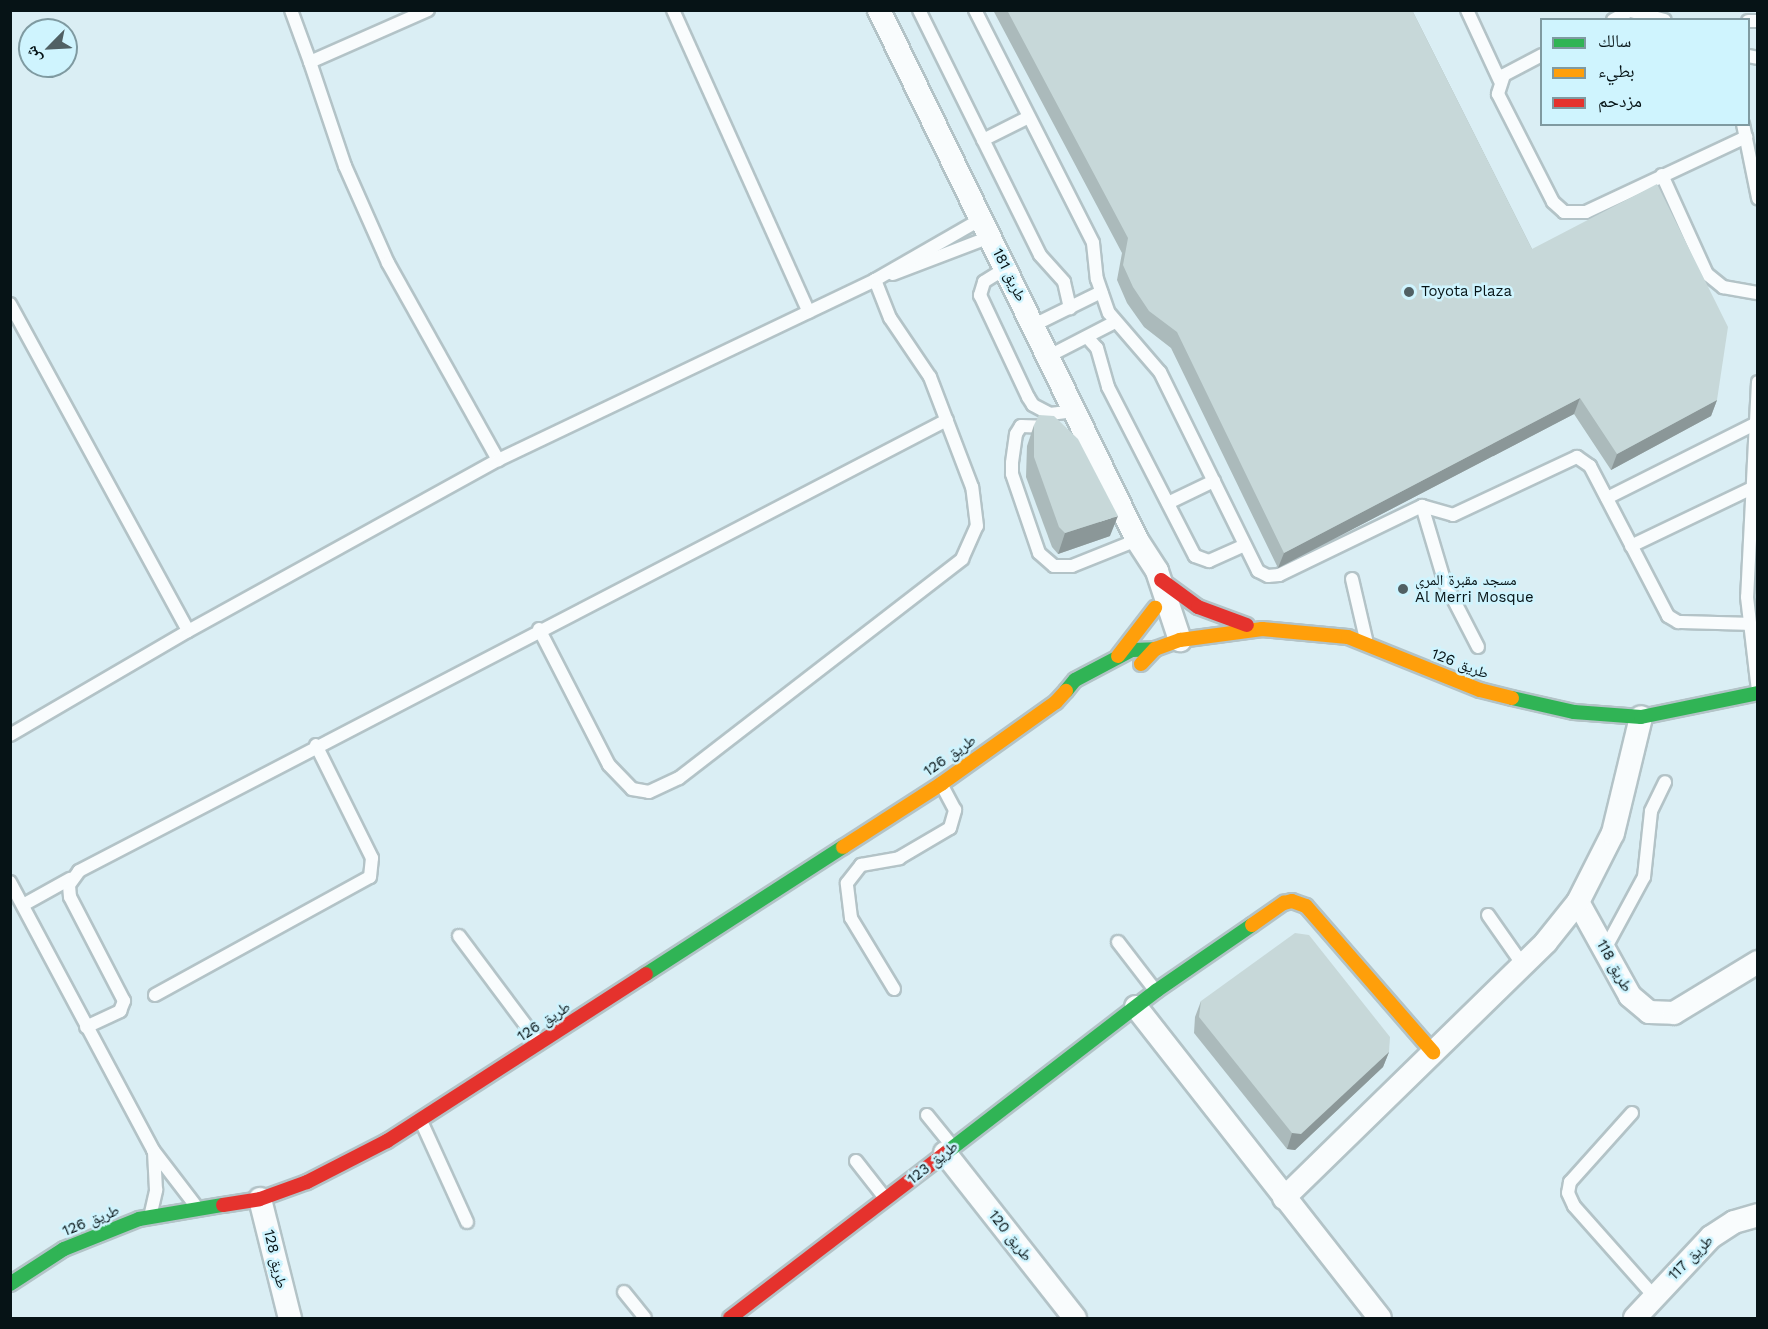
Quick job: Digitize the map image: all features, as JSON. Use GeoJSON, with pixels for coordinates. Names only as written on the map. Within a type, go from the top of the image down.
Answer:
{"type":"FeatureCollection","features":[{"type":"Feature","properties":{"kind":"street","name":"طريق 181"},"geometry":{"type":"LineString","coordinates":[[879,10],[1137,540],[1161,580],[1166,645]]}},
{"type":"Feature","properties":{"kind":"street","name":"طريق 181"},"geometry":{"type":"LineString","coordinates":[[1137,540],[1166,645]]}},
{"type":"Feature","properties":{"kind":"street"},"geometry":{"type":"LineString","coordinates":[[1161,580],[1198,607],[1262,629]]}},
{"type":"Feature","properties":{"kind":"street"},"geometry":{"type":"LineString","coordinates":[[1118,656],[1155,608]]}},
{"type":"Feature","properties":{"kind":"street","name":"طريق 126"},"geometry":{"type":"LineString","coordinates":[[10,1284],[64,1249],[150,1217],[260,1199],[308,1182],[420,1120],[540,1045],[941,784],[1056,702],[1074,680],[1118,656],[1141,648],[1262,629],[1336,634],[1367,643],[1506,698],[1574,712],[1641,717],[1758,692]]}},
{"type":"Feature","properties":{"kind":"street"},"geometry":{"type":"LineString","coordinates":[[1127,672],[1166,645]]}},
{"type":"Feature","properties":{"kind":"street","name":"طريق 126"},"geometry":{"type":"LineString","coordinates":[[1056,702],[1083,696]]}},
{"type":"Feature","properties":{"kind":"street"},"geometry":{"type":"LineString","coordinates":[[1284,1198],[1522,965],[1578,902],[1612,833],[1641,717]]}},
{"type":"Feature","properties":{"kind":"street","name":"طريق 123"},"geometry":{"type":"LineString","coordinates":[[730,1318],[1156,991],[1284,903],[1292,901],[1306,906],[1433,1052]]}},
{"type":"Feature","properties":{"kind":"street","name":"طريق 118"},"geometry":{"type":"LineString","coordinates":[[1578,902],[1635,1002],[1657,1014],[1681,1009],[1758,962]]}},
{"type":"Feature","properties":{"kind":"street"},"geometry":{"type":"LineString","coordinates":[[1136,1008],[1380,1318]]}},
{"type":"Feature","properties":{"kind":"street","name":"طريق 120"},"geometry":{"type":"LineString","coordinates":[[949,1150],[1075,1318]]}},
{"type":"Feature","properties":{"kind":"street","name":"طريق 128"},"geometry":{"type":"LineString","coordinates":[[260,1199],[290,1318]]}},
{"type":"Feature","properties":{"kind":"street","name":"طريق 117"},"geometry":{"type":"LineString","coordinates":[[1635,1318],[1711,1237],[1734,1222],[1758,1215]]}},
{"type":"Feature","properties":{"kind":"lane"},"geometry":{"type":"LineString","coordinates":[[291,10],[345,166],[388,263],[498,460]]}},
{"type":"Feature","properties":{"kind":"lane"},"geometry":{"type":"LineString","coordinates":[[310,62],[428,10]]}},
{"type":"Feature","properties":{"kind":"lane"},"geometry":{"type":"LineString","coordinates":[[674,10],[809,312]]}},
{"type":"Feature","properties":{"kind":"lane"},"geometry":{"type":"LineString","coordinates":[[919,10],[1040,255],[1064,282],[1070,308]]}},
{"type":"Feature","properties":{"kind":"lane"},"geometry":{"type":"LineString","coordinates":[[975,10],[1093,243],[1101,292],[1115,322],[1160,372],[1258,571],[1274,576],[1422,506],[1453,515],[1577,457],[1587,461],[1668,616],[1684,622],[1748,624]]}},
{"type":"Feature","properties":{"kind":"lane"},"geometry":{"type":"LineString","coordinates":[[1467,10],[1500,81],[1500,100],[1553,201],[1563,212],[1586,212],[1746,137]]}},
{"type":"Feature","properties":{"kind":"lane"},"geometry":{"type":"LineString","coordinates":[[1628,11],[1659,16]]}},
{"type":"Feature","properties":{"kind":"lane"},"geometry":{"type":"LineString","coordinates":[[1500,81],[1509,71],[1540,56]]}},
{"type":"Feature","properties":{"kind":"lane"},"geometry":{"type":"LineString","coordinates":[[983,140],[1029,117]]}},
{"type":"Feature","properties":{"kind":"lane"},"geometry":{"type":"LineString","coordinates":[[1743,126],[1758,198]]}},
{"type":"Feature","properties":{"kind":"lane"},"geometry":{"type":"LineString","coordinates":[[1662,175],[1707,274],[1723,288],[1758,293]]}},
{"type":"Feature","properties":{"kind":"lane"},"geometry":{"type":"LineString","coordinates":[[874,280],[986,228]]}},
{"type":"Feature","properties":{"kind":"lane"},"geometry":{"type":"LineString","coordinates":[[10,735],[188,631],[498,460],[986,228]]}},
{"type":"Feature","properties":{"kind":"lane"},"geometry":{"type":"LineString","coordinates":[[1006,268],[984,282],[980,295],[1028,397],[1033,405],[1050,414],[1076,411]]}},
{"type":"Feature","properties":{"kind":"lane"},"geometry":{"type":"LineString","coordinates":[[539,629],[618,779],[641,791],[665,788],[962,559],[974,535],[976,507],[930,377],[890,318],[874,280]]}},
{"type":"Feature","properties":{"kind":"lane"},"geometry":{"type":"LineString","coordinates":[[1034,325],[1101,292]]}},
{"type":"Feature","properties":{"kind":"lane"},"geometry":{"type":"LineString","coordinates":[[10,304],[188,631]]}},
{"type":"Feature","properties":{"kind":"lane"},"geometry":{"type":"LineString","coordinates":[[1049,356],[1115,322]]}},
{"type":"Feature","properties":{"kind":"lane"},"geometry":{"type":"LineString","coordinates":[[1087,337],[1097,348],[1108,387],[1199,560],[1214,560],[1245,545]]}},
{"type":"Feature","properties":{"kind":"lane"},"geometry":{"type":"LineString","coordinates":[[1758,382],[1748,624],[1758,692]]}},
{"type":"Feature","properties":{"kind":"lane"},"geometry":{"type":"LineString","coordinates":[[23,905],[70,879],[79,871],[316,745],[947,420]]}},
{"type":"Feature","properties":{"kind":"lane"},"geometry":{"type":"LineString","coordinates":[[1606,498],[1755,423]]}},
{"type":"Feature","properties":{"kind":"lane"},"geometry":{"type":"LineString","coordinates":[[1087,434],[1029,424],[1021,426],[1016,434],[1012,474],[1039,553],[1054,566],[1072,566],[1137,540]]}},
{"type":"Feature","properties":{"kind":"lane"},"geometry":{"type":"LineString","coordinates":[[1168,503],[1214,481]]}},
{"type":"Feature","properties":{"kind":"lane"},"geometry":{"type":"LineString","coordinates":[[1631,546],[1752,488]]}},
{"type":"Feature","properties":{"kind":"lane"},"geometry":{"type":"LineString","coordinates":[[1422,506],[1445,583],[1478,647]]}},
{"type":"Feature","properties":{"kind":"lane"},"geometry":{"type":"LineString","coordinates":[[1352,579],[1367,643]]}},
{"type":"Feature","properties":{"kind":"lane"},"geometry":{"type":"LineString","coordinates":[[155,995],[370,877],[372,858],[316,745]]}},
{"type":"Feature","properties":{"kind":"lane"},"geometry":{"type":"LineString","coordinates":[[1605,949],[1644,877],[1651,811],[1665,782]]}},
{"type":"Feature","properties":{"kind":"lane"},"geometry":{"type":"LineString","coordinates":[[894,989],[851,918],[847,883],[861,865],[899,858],[950,828],[955,810],[941,784]]}},
{"type":"Feature","properties":{"kind":"lane"},"geometry":{"type":"LineString","coordinates":[[70,879],[70,897],[124,1001],[120,1011],[86,1027]]}},
{"type":"Feature","properties":{"kind":"lane"},"geometry":{"type":"LineString","coordinates":[[10,882],[153,1150],[197,1208]]}},
{"type":"Feature","properties":{"kind":"lane"},"geometry":{"type":"LineString","coordinates":[[1488,915],[1522,965]]}},
{"type":"Feature","properties":{"kind":"lane"},"geometry":{"type":"LineString","coordinates":[[459,936],[540,1045]]}},
{"type":"Feature","properties":{"kind":"lane"},"geometry":{"type":"LineString","coordinates":[[1118,942],[1156,991]]}},
{"type":"Feature","properties":{"kind":"lane"},"geometry":{"type":"LineString","coordinates":[[1632,1113],[1570,1182],[1568,1193],[1574,1206],[1654,1296]]}},
{"type":"Feature","properties":{"kind":"lane"},"geometry":{"type":"LineString","coordinates":[[927,1115],[949,1150]]}},
{"type":"Feature","properties":{"kind":"lane"},"geometry":{"type":"LineString","coordinates":[[420,1120],[467,1222]]}},
{"type":"Feature","properties":{"kind":"lane"},"geometry":{"type":"LineString","coordinates":[[150,1217],[156,1190],[153,1150]]}},
{"type":"Feature","properties":{"kind":"lane"},"geometry":{"type":"LineString","coordinates":[[856,1161],[886,1199]]}},
{"type":"Feature","properties":{"kind":"lane"},"geometry":{"type":"LineString","coordinates":[[624,1292],[645,1318]]}},
{"type":"Feature","properties":{"kind":"building","name":"Toyota Plaza"},"geometry":{"type":"Polygon","coordinates":[[[1007,10],[1412,10],[1532,249],[1657,184],[1728,327],[1717,400],[1617,454],[1580,398],[1284,553],[1177,332],[1149,311],[1133,287],[1123,265],[1128,238],[1007,10]]]}},
{"type":"Feature","properties":{"kind":"building"},"geometry":{"type":"Polygon","coordinates":[[[1039,415],[1054,416],[1078,439],[1118,516],[1065,533],[1059,527],[1034,457],[1034,425],[1039,415]]]}},
{"type":"Feature","properties":{"kind":"building"},"geometry":{"type":"Polygon","coordinates":[[[1295,933],[1309,935],[1390,1037],[1389,1052],[1301,1134],[1292,1133],[1199,1017],[1201,1001],[1295,933]]]}},
{"type":"Feature","properties":{"kind":"traffic: fast"},"geometry":{"type":"LineString","coordinates":[[1066,691],[1075,680],[1132,650],[1155,649]]}},
{"type":"Feature","properties":{"kind":"traffic: fast"},"geometry":{"type":"LineString","coordinates":[[1512,698],[1574,712],[1641,717],[1758,693]]}},
{"type":"Feature","properties":{"kind":"traffic: fast"},"geometry":{"type":"LineString","coordinates":[[646,974],[843,847]]}},
{"type":"Feature","properties":{"kind":"traffic: fast"},"geometry":{"type":"LineString","coordinates":[[947,1152],[1156,991],[1252,925]]}},
{"type":"Feature","properties":{"kind":"traffic: fast"},"geometry":{"type":"LineString","coordinates":[[10,1284],[64,1249],[139,1219],[223,1205]]}},
{"type":"Feature","properties":{"kind":"traffic: slow"},"geometry":{"type":"LineString","coordinates":[[1118,656],[1155,608]]}},
{"type":"Feature","properties":{"kind":"traffic: slow"},"geometry":{"type":"LineString","coordinates":[[1141,664],[1155,649],[1180,640],[1262,629],[1348,637],[1480,690],[1512,698]]}},
{"type":"Feature","properties":{"kind":"traffic: slow"},"geometry":{"type":"LineString","coordinates":[[843,847],[941,784],[1056,702],[1066,691]]}},
{"type":"Feature","properties":{"kind":"traffic: slow"},"geometry":{"type":"LineString","coordinates":[[1252,925],[1284,903],[1292,901],[1306,906],[1433,1052]]}},
{"type":"Feature","properties":{"kind":"traffic: jam"},"geometry":{"type":"LineString","coordinates":[[1161,580],[1198,607],[1247,625]]}},
{"type":"Feature","properties":{"kind":"traffic: jam"},"geometry":{"type":"LineString","coordinates":[[223,1205],[260,1199],[307,1182],[387,1141],[646,974]]}},
{"type":"Feature","properties":{"kind":"traffic: jam"},"geometry":{"type":"LineString","coordinates":[[730,1318],[947,1152]]}},
{"type":"Feature","properties":{"kind":"place","name":"Toyota Plaza"},"geometry":{"type":"Point","coordinates":[1409,292]}},
{"type":"Feature","properties":{"kind":"place","name":"مسجد مقبرة المري Al Merri Mosque"},"geometry":{"type":"Point","coordinates":[1403,589]}}]}
